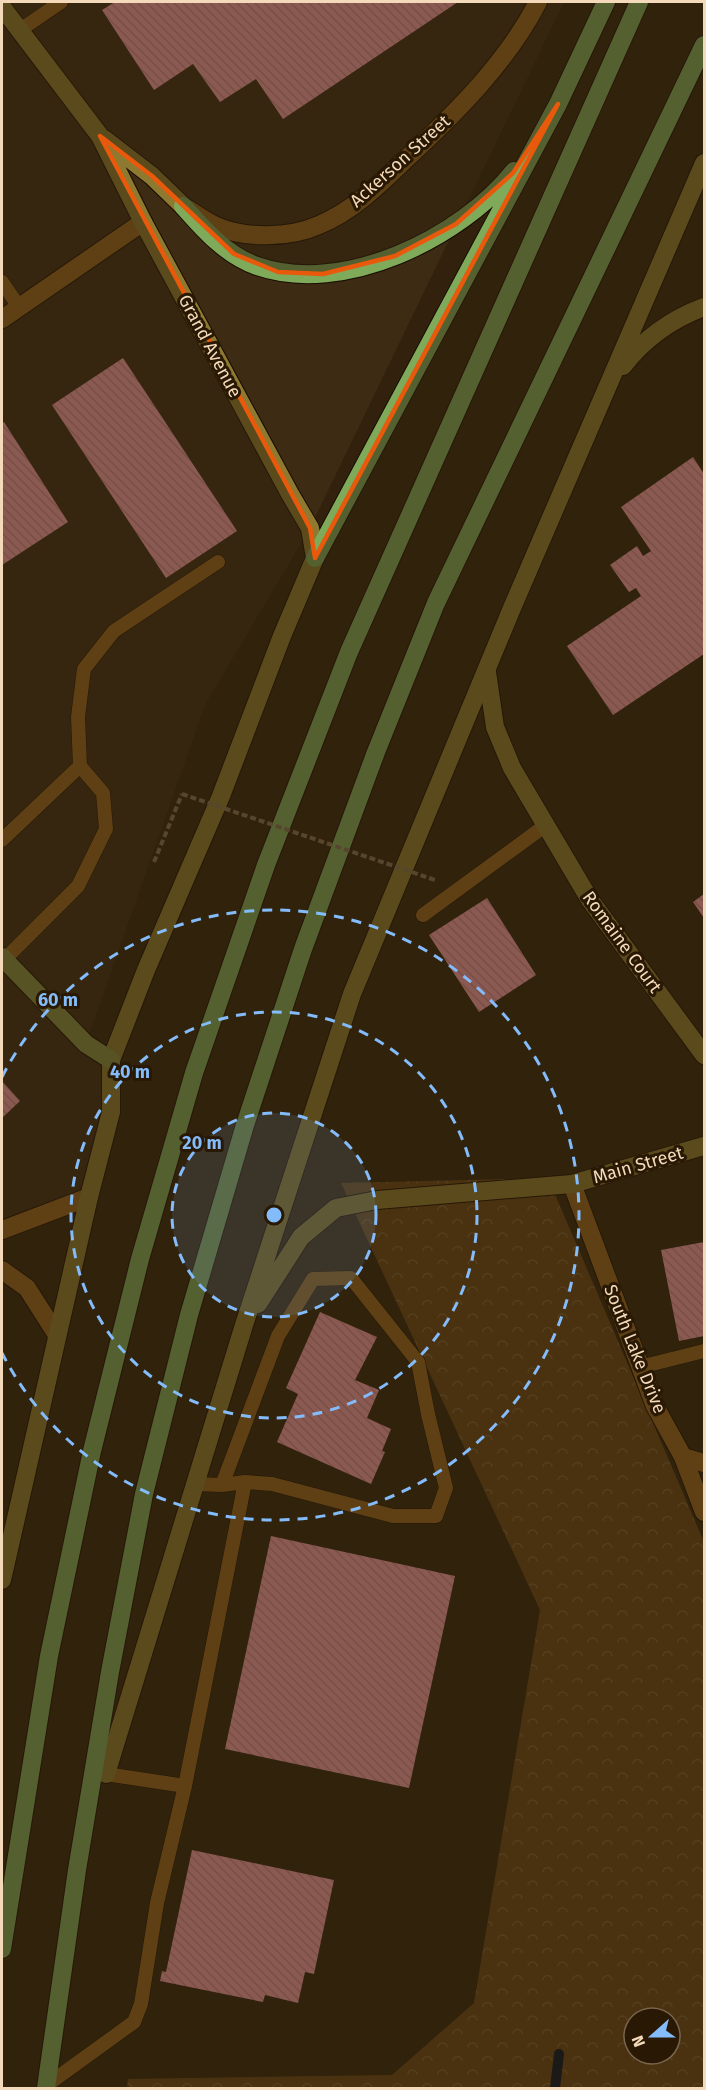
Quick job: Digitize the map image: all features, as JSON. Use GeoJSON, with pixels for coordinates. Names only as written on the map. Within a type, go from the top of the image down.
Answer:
{"type":"FeatureCollection","features":[{"type":"Feature","properties":{"kind":"highway"},"geometry":{"type":"LineString","coordinates":[[315,558],[558,104],[606,2]]}},
{"type":"Feature","properties":{"kind":"highway"},"geometry":{"type":"LineString","coordinates":[[2,1949],[49,1656],[92,1451],[140,1259],[194,1073],[266,865],[349,652],[639,2]]}},
{"type":"Feature","properties":{"kind":"highway"},"geometry":{"type":"LineString","coordinates":[[47,2086],[77,1870],[110,1672],[144,1494],[189,1315],[245,1125],[303,949],[376,752],[436,603],[705,45]]}},
{"type":"Feature","properties":{"kind":"highway"},"geometry":{"type":"LineString","coordinates":[[183,206],[210,236],[234,254],[270,270],[323,274],[373,263],[395,256],[436,236],[495,193],[529,152],[558,104]]}},
{"type":"Feature","properties":{"kind":"highway"},"geometry":{"type":"LineString","coordinates":[[77,1870],[106,1774]]}},
{"type":"Feature","properties":{"kind":"main road"},"geometry":{"type":"LineString","coordinates":[[3,959],[86,1044],[111,1060]]}},
{"type":"Feature","properties":{"kind":"street","name":"Ackerson Street"},"geometry":{"type":"LineString","coordinates":[[183,206],[216,226],[248,235],[282,234],[318,226],[351,208],[431,136],[469,97],[505,54],[538,2]]}},
{"type":"Feature","properties":{"kind":"street","name":"Grand Avenue"},"geometry":{"type":"LineString","coordinates":[[2,7],[100,136],[143,222],[310,528],[315,558]]}},
{"type":"Feature","properties":{"kind":"street","name":"Grand Avenue"},"geometry":{"type":"LineString","coordinates":[[100,136],[152,176],[183,206]]}},
{"type":"Feature","properties":{"kind":"street"},"geometry":{"type":"LineString","coordinates":[[106,1774],[244,1325],[352,994],[487,670],[705,163]]}},
{"type":"Feature","properties":{"kind":"street"},"geometry":{"type":"LineString","coordinates":[[2,319],[143,222]]}},
{"type":"Feature","properties":{"kind":"street"},"geometry":{"type":"LineString","coordinates":[[602,400],[618,372],[634,352],[674,321],[705,308]]}},
{"type":"Feature","properties":{"kind":"street"},"geometry":{"type":"LineString","coordinates":[[2,1580],[7,1529],[111,1112],[111,1060],[146,970],[221,796],[282,636],[315,558]]}},
{"type":"Feature","properties":{"kind":"street","name":"Romaine Court"},"geometry":{"type":"LineString","coordinates":[[487,670],[495,727],[512,768],[590,900],[705,1055]]}},
{"type":"Feature","properties":{"kind":"street","name":"Main Street"},"geometry":{"type":"LineString","coordinates":[[244,1325],[301,1237],[336,1208],[377,1200],[572,1184],[705,1146]]}},
{"type":"Feature","properties":{"kind":"street","name":"South Lake Drive"},"geometry":{"type":"LineString","coordinates":[[572,1184],[655,1406],[683,1457],[705,1512]]}},
{"type":"Feature","properties":{"kind":"street"},"geometry":{"type":"LineString","coordinates":[[2,1230],[89,1197]]}},
{"type":"Feature","properties":{"kind":"street"},"geometry":{"type":"LineString","coordinates":[[2,1270],[27,1288],[57,1335]]}},
{"type":"Feature","properties":{"kind":"street"},"geometry":{"type":"LineString","coordinates":[[683,1457],[705,1463]]}},
{"type":"Feature","properties":{"kind":"lane"},"geometry":{"type":"LineString","coordinates":[[20,30],[61,2]]}},
{"type":"Feature","properties":{"kind":"lane"},"geometry":{"type":"LineString","coordinates":[[2,282],[19,307]]}},
{"type":"Feature","properties":{"kind":"lane"},"geometry":{"type":"LineString","coordinates":[[3,959],[78,886],[106,829],[103,793],[80,766],[78,717],[84,669],[114,631],[218,562]]}},
{"type":"Feature","properties":{"kind":"lane"},"geometry":{"type":"LineString","coordinates":[[2,840],[80,766]]}},
{"type":"Feature","properties":{"kind":"lane"},"geometry":{"type":"LineString","coordinates":[[423,915],[546,825]]}},
{"type":"Feature","properties":{"kind":"lane"},"geometry":{"type":"LineString","coordinates":[[195,1484],[222,1485],[245,1482],[272,1484],[393,1516],[436,1516],[446,1488],[418,1362],[351,1278],[313,1279],[278,1336],[222,1485]]}},
{"type":"Feature","properties":{"kind":"lane"},"geometry":{"type":"LineString","coordinates":[[640,1367],[705,1351]]}},
{"type":"Feature","properties":{"kind":"lane"},"geometry":{"type":"LineString","coordinates":[[47,2086],[134,2022],[141,2004],[157,1903],[185,1786],[245,1482]]}},
{"type":"Feature","properties":{"kind":"lane"},"geometry":{"type":"LineString","coordinates":[[106,1774],[185,1786]]}},
{"type":"Feature","properties":{"kind":"path"},"geometry":{"type":"LineString","coordinates":[[154,862],[182,794],[435,880]]}},
{"type":"Feature","properties":{"kind":"highlighted area"},"geometry":{"type":"Polygon","coordinates":[[[558,104],[315,558],[310,528],[100,136],[152,176],[234,254],[278,272],[323,274],[395,256],[456,224],[513,173],[558,104]]]}},
{"type":"Feature","properties":{"kind":"shaded area"},"geometry":{"type":"Polygon","coordinates":[[[2,2],[564,2],[310,528],[205,705],[86,1043],[111,1060],[89,1197],[2,1230],[2,2]]]}},
{"type":"Feature","properties":{"kind":"green space"},"geometry":{"type":"Polygon","coordinates":[[[548,1178],[704,1542],[704,2088],[127,2088],[128,2079],[392,2075],[474,2003],[540,1610],[341,1183],[548,1178]]]}},
{"type":"Feature","properties":{"kind":"building"},"geometry":{"type":"Polygon","coordinates":[[[115,2],[458,2],[283,119],[256,79],[220,102],[193,64],[154,90],[102,10],[115,2]]]}},
{"type":"Feature","properties":{"kind":"building"},"geometry":{"type":"Polygon","coordinates":[[[123,358],[237,531],[166,578],[52,405],[123,358]]]}},
{"type":"Feature","properties":{"kind":"building"},"geometry":{"type":"Polygon","coordinates":[[[4,422],[68,522],[2,565],[2,424],[4,422]]]}},
{"type":"Feature","properties":{"kind":"building"},"geometry":{"type":"Polygon","coordinates":[[[693,457],[704,474],[704,654],[613,715],[567,646],[641,596],[636,588],[629,592],[610,565],[637,546],[643,556],[651,551],[621,507],[693,457]]]}},
{"type":"Feature","properties":{"kind":"building"},"geometry":{"type":"Polygon","coordinates":[[[704,894],[704,918],[693,902],[704,894]]]}},
{"type":"Feature","properties":{"kind":"building"},"geometry":{"type":"Polygon","coordinates":[[[487,898],[536,975],[479,1012],[429,935],[487,898]]]}},
{"type":"Feature","properties":{"kind":"building"},"geometry":{"type":"Polygon","coordinates":[[[2,1081],[20,1101],[2,1118],[2,1081]]]}},
{"type":"Feature","properties":{"kind":"building"},"geometry":{"type":"Polygon","coordinates":[[[704,1242],[704,1336],[679,1341],[661,1250],[704,1242]]]}},
{"type":"Feature","properties":{"kind":"building"},"geometry":{"type":"Polygon","coordinates":[[[320,1312],[377,1337],[355,1380],[379,1390],[367,1418],[391,1429],[382,1451],[385,1452],[371,1484],[277,1442],[298,1394],[286,1388],[320,1312]]]}},
{"type":"Feature","properties":{"kind":"building"},"geometry":{"type":"Polygon","coordinates":[[[271,1536],[455,1576],[409,1788],[225,1749],[271,1536]]]}},
{"type":"Feature","properties":{"kind":"building"},"geometry":{"type":"Polygon","coordinates":[[[192,1850],[334,1880],[314,1974],[305,1972],[298,2003],[265,1995],[263,2002],[160,1981],[162,1971],[166,1972],[192,1850]]]}},
{"type":"Feature","properties":{"kind":"waterway"},"geometry":{"type":"LineString","coordinates":[[555,2088],[559,2054]]}}]}
